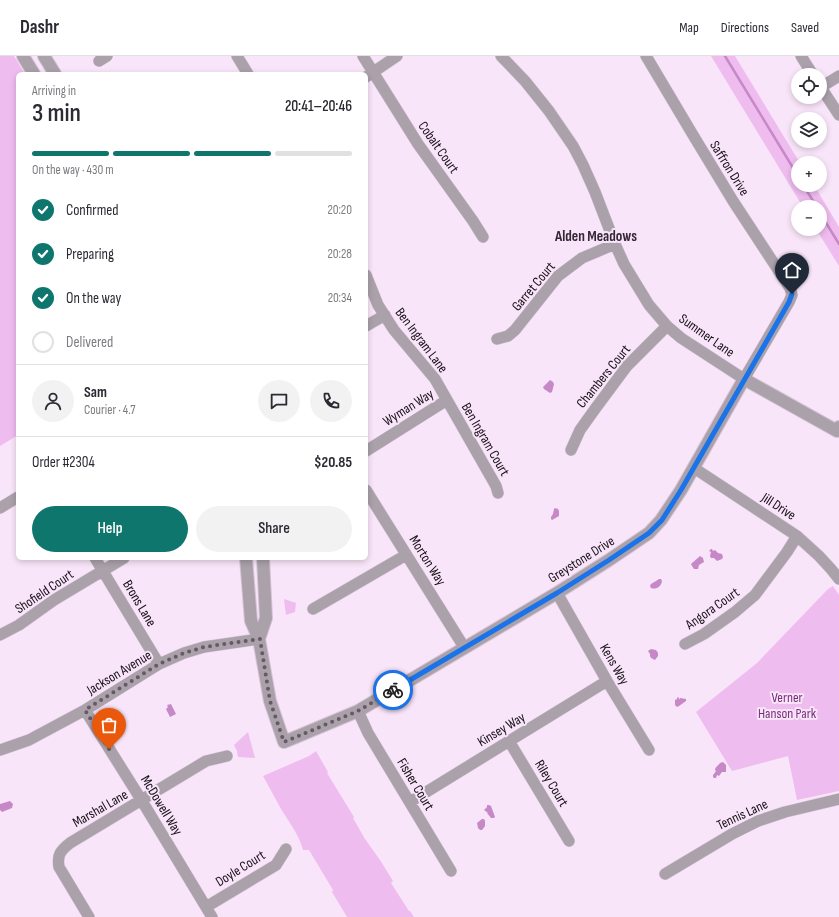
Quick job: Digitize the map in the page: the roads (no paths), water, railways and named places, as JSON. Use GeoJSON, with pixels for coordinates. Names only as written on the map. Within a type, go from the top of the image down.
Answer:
{"type":"FeatureCollection","features":[{"type":"Feature","properties":{"kind":"street"},"geometry":{"type":"LineString","coordinates":[[23,56],[33,72]]}},
{"type":"Feature","properties":{"kind":"street"},"geometry":{"type":"LineString","coordinates":[[44,56],[54,72]]}},
{"type":"Feature","properties":{"kind":"street"},"geometry":{"type":"LineString","coordinates":[[237,56],[247,72]]}},
{"type":"Feature","properties":{"kind":"street","name":"Cobalt Court"},"geometry":{"type":"LineString","coordinates":[[363,56],[369,75],[483,237]]}},
{"type":"Feature","properties":{"kind":"street"},"geometry":{"type":"LineString","coordinates":[[369,75],[397,56]]}},
{"type":"Feature","properties":{"kind":"street","name":"Summer Lane"},"geometry":{"type":"LineString","coordinates":[[501,56],[525,81],[549,111],[573,146],[595,192],[624,264],[649,305],[667,326],[681,338],[744,379],[838,430]]}},
{"type":"Feature","properties":{"kind":"street","name":"Saffron Drive"},"geometry":{"type":"LineString","coordinates":[[646,56],[733,201],[786,281],[792,294]]}},
{"type":"Feature","properties":{"kind":"street"},"geometry":{"type":"LineString","coordinates":[[802,56],[809,68]]}},
{"type":"Feature","properties":{"kind":"street"},"geometry":{"type":"LineString","coordinates":[[827,83],[839,76]]}},
{"type":"Feature","properties":{"kind":"street"},"geometry":{"type":"LineString","coordinates":[[827,97],[839,115]]}},
{"type":"Feature","properties":{"kind":"street","name":"Garret Court"},"geometry":{"type":"LineString","coordinates":[[497,339],[508,336],[516,330],[558,276],[582,258],[615,244]]}},
{"type":"Feature","properties":{"kind":"street","name":"Ben Ingram Lane"},"geometry":{"type":"LineString","coordinates":[[368,280],[378,305],[394,330],[435,380],[447,400]]}},
{"type":"Feature","properties":{"kind":"street","name":"Greystone Drive"},"geometry":{"type":"LineString","coordinates":[[260,639],[270,701],[284,742],[358,711],[557,593],[609,560],[649,533],[662,520],[694,468],[789,302],[792,294]]}},
{"type":"Feature","properties":{"kind":"street"},"geometry":{"type":"LineString","coordinates":[[368,325],[385,315]]}},
{"type":"Feature","properties":{"kind":"street","name":"Chambers Court"},"geometry":{"type":"LineString","coordinates":[[571,450],[580,430],[627,366],[667,326]]}},
{"type":"Feature","properties":{"kind":"street","name":"Wyman Way"},"geometry":{"type":"LineString","coordinates":[[368,450],[447,400]]}},
{"type":"Feature","properties":{"kind":"street","name":"Ben Ingram Court"},"geometry":{"type":"LineString","coordinates":[[447,400],[496,486],[498,493]]}},
{"type":"Feature","properties":{"kind":"street","name":"Jill Drive"},"geometry":{"type":"LineString","coordinates":[[694,468],[796,536],[823,560],[839,580]]}},
{"type":"Feature","properties":{"kind":"street","name":"Morton Way"},"geometry":{"type":"LineString","coordinates":[[368,493],[464,647]]}},
{"type":"Feature","properties":{"kind":"street"},"geometry":{"type":"LineString","coordinates":[[0,508],[16,497]]}},
{"type":"Feature","properties":{"kind":"street","name":"Angora Court"},"geometry":{"type":"LineString","coordinates":[[686,644],[704,634],[735,612],[755,595],[787,552],[796,536]]}},
{"type":"Feature","properties":{"kind":"street"},"geometry":{"type":"LineString","coordinates":[[313,609],[406,555]]}},
{"type":"Feature","properties":{"kind":"street","name":"Brons Lane"},"geometry":{"type":"LineString","coordinates":[[97,560],[159,664]]}},
{"type":"Feature","properties":{"kind":"street","name":"Shofield Court"},"geometry":{"type":"LineString","coordinates":[[0,635],[19,626],[54,600],[120,560]]}},
{"type":"Feature","properties":{"kind":"street"},"geometry":{"type":"LineString","coordinates":[[246,560],[251,621],[260,639]]}},
{"type":"Feature","properties":{"kind":"street"},"geometry":{"type":"LineString","coordinates":[[260,639],[266,618],[264,560]]}},
{"type":"Feature","properties":{"kind":"street","name":"Kens Way"},"geometry":{"type":"LineString","coordinates":[[557,593],[649,750]]}},
{"type":"Feature","properties":{"kind":"street","name":"Jackson Avenue"},"geometry":{"type":"LineString","coordinates":[[0,750],[29,740],[85,710],[159,664],[184,653],[204,647],[260,639]]}},
{"type":"Feature","properties":{"kind":"street","name":"Kinsey Way"},"geometry":{"type":"LineString","coordinates":[[410,802],[608,681]]}},
{"type":"Feature","properties":{"kind":"street","name":"McDowell Way"},"geometry":{"type":"LineString","coordinates":[[85,710],[212,917]]}},
{"type":"Feature","properties":{"kind":"street","name":"Fisher Court"},"geometry":{"type":"LineString","coordinates":[[358,711],[368,733],[451,871]]}},
{"type":"Feature","properties":{"kind":"street","name":"Riley Court"},"geometry":{"type":"LineString","coordinates":[[509,742],[568,840]]}},
{"type":"Feature","properties":{"kind":"street","name":"Marshal Lane"},"geometry":{"type":"LineString","coordinates":[[89,917],[59,867],[57,858],[62,849],[206,761],[227,756]]}},
{"type":"Feature","properties":{"kind":"street","name":"Tennis Lane"},"geometry":{"type":"LineString","coordinates":[[665,874],[732,834],[758,821],[785,812],[839,799]]}},
{"type":"Feature","properties":{"kind":"street","name":"Doyle Court"},"geometry":{"type":"LineString","coordinates":[[206,907],[276,865],[286,849]]}},
{"type":"Feature","properties":{"kind":"waterway"},"geometry":{"type":"LineString","coordinates":[[725,56],[791,164]]}},
{"type":"Feature","properties":{"kind":"waterway"},"geometry":{"type":"LineString","coordinates":[[807,192],[813,200]]}},
{"type":"Feature","properties":{"kind":"waterway"},"geometry":{"type":"LineString","coordinates":[[827,224],[839,244]]}},
{"type":"Feature","properties":{"kind":"district","name":"Alden Meadows"},"geometry":{"type":"Point","coordinates":[596,236]}},
{"type":"Feature","properties":{"kind":"park label","name":"Verner Hanson Park"},"geometry":{"type":"Point","coordinates":[787,706]}}]}
